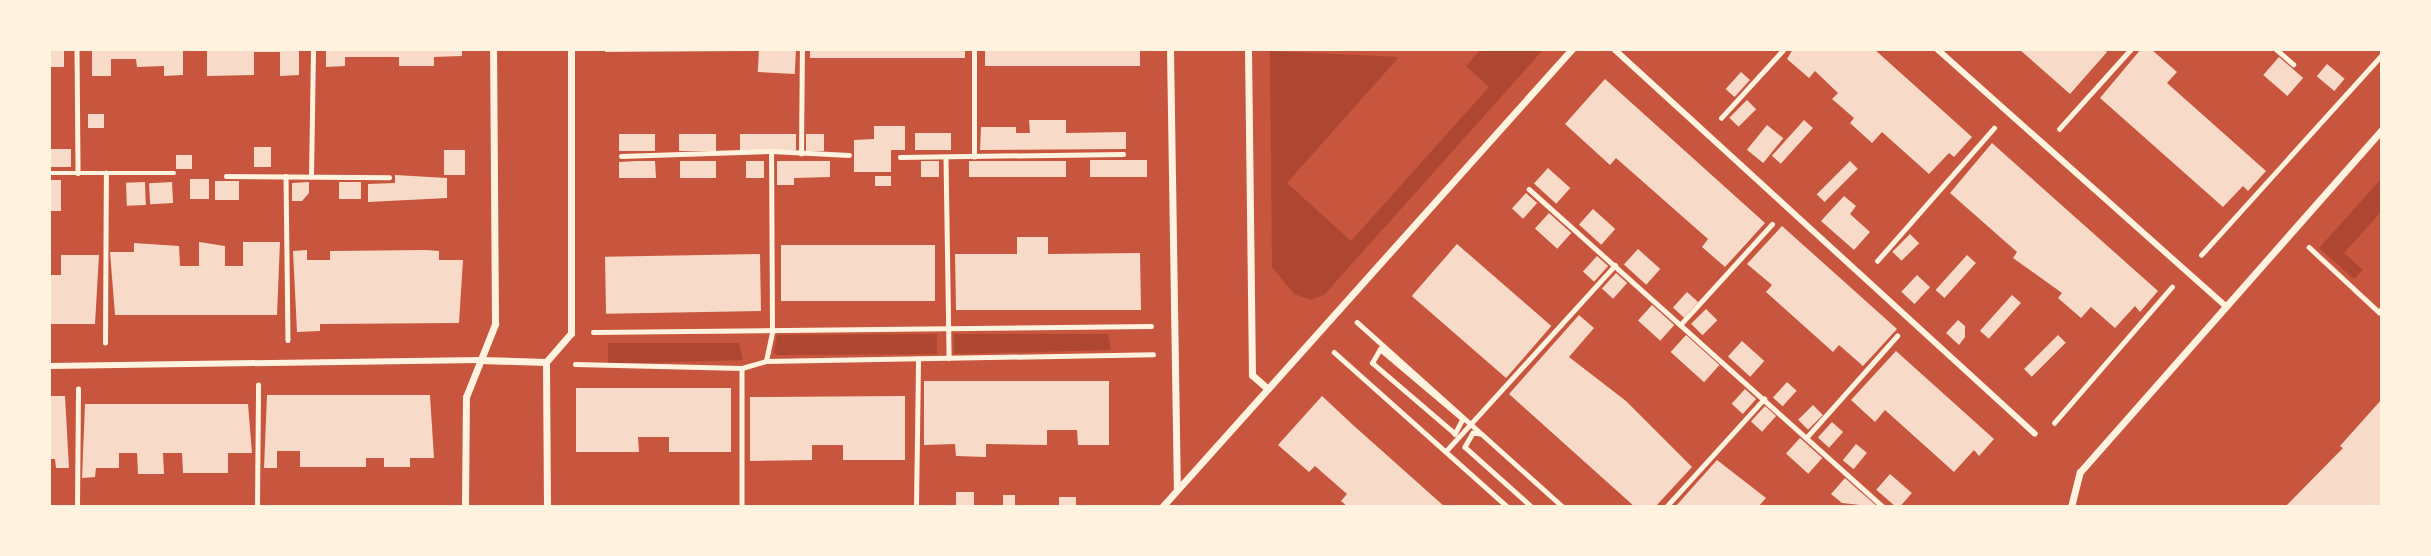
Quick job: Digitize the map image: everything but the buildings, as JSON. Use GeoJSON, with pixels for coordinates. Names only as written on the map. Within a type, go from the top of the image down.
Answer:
{"type":"FeatureCollection","features":[{"type":"Feature","properties":{"kind":"street"},"geometry":{"type":"LineString","coordinates":[[466,507],[466,397],[495,324],[493,49]]}},
{"type":"Feature","properties":{"kind":"street"},"geometry":{"type":"LineString","coordinates":[[547,507],[546,362],[571,333],[571,49]]}},
{"type":"Feature","properties":{"kind":"street"},"geometry":{"type":"LineString","coordinates":[[1170,49],[1172,326],[1177,490]]}},
{"type":"Feature","properties":{"kind":"street"},"geometry":{"type":"LineString","coordinates":[[1248,49],[1252,375],[1268,389]]}},
{"type":"Feature","properties":{"kind":"street"},"geometry":{"type":"LineString","coordinates":[[1162,507],[1572,49]]}},
{"type":"Feature","properties":{"kind":"street"},"geometry":{"type":"LineString","coordinates":[[1614,49],[2035,434]]}},
{"type":"Feature","properties":{"kind":"street"},"geometry":{"type":"LineString","coordinates":[[1937,49],[2227,307]]}},
{"type":"Feature","properties":{"kind":"street"},"geometry":{"type":"LineString","coordinates":[[2071,507],[2080,472],[2382,131]]}},
{"type":"Feature","properties":{"kind":"street"},"geometry":{"type":"LineString","coordinates":[[49,366],[480,360],[546,362]]}},
{"type":"Feature","properties":{"kind":"path"},"geometry":{"type":"LineString","coordinates":[[77,49],[78,173]]}},
{"type":"Feature","properties":{"kind":"path"},"geometry":{"type":"LineString","coordinates":[[311,177],[313,49]]}},
{"type":"Feature","properties":{"kind":"path"},"geometry":{"type":"LineString","coordinates":[[801,154],[802,49]]}},
{"type":"Feature","properties":{"kind":"path"},"geometry":{"type":"LineString","coordinates":[[974,49],[974,157]]}},
{"type":"Feature","properties":{"kind":"path"},"geometry":{"type":"LineString","coordinates":[[1706,134],[1784,49]]}},
{"type":"Feature","properties":{"kind":"path"},"geometry":{"type":"LineString","coordinates":[[2044,144],[2131,49]]}},
{"type":"Feature","properties":{"kind":"path"},"geometry":{"type":"LineString","coordinates":[[2276,49],[2293,64]]}},
{"type":"Feature","properties":{"kind":"path"},"geometry":{"type":"LineString","coordinates":[[2035,434],[2056,422],[2187,271],[2382,55]]}},
{"type":"Feature","properties":{"kind":"path"},"geometry":{"type":"LineString","coordinates":[[1863,277],[2008,112]]}},
{"type":"Feature","properties":{"kind":"path"},"geometry":{"type":"LineString","coordinates":[[766,361],[772,332],[771,151]]}},
{"type":"Feature","properties":{"kind":"path"},"geometry":{"type":"LineString","coordinates":[[621,156],[771,151],[849,155]]}},
{"type":"Feature","properties":{"kind":"path"},"geometry":{"type":"LineString","coordinates":[[900,157],[1123,154]]}},
{"type":"Feature","properties":{"kind":"path"},"geometry":{"type":"LineString","coordinates":[[946,158],[949,358]]}},
{"type":"Feature","properties":{"kind":"path"},"geometry":{"type":"LineString","coordinates":[[49,173],[174,173]]}},
{"type":"Feature","properties":{"kind":"path"},"geometry":{"type":"LineString","coordinates":[[105,365],[106,173]]}},
{"type":"Feature","properties":{"kind":"path"},"geometry":{"type":"LineString","coordinates":[[226,176],[389,177]]}},
{"type":"Feature","properties":{"kind":"path"},"geometry":{"type":"LineString","coordinates":[[286,176],[288,362]]}},
{"type":"Feature","properties":{"kind":"path"},"geometry":{"type":"LineString","coordinates":[[1530,189],[1884,507]]}},
{"type":"Feature","properties":{"kind":"path"},"geometry":{"type":"LineString","coordinates":[[1681,324],[1787,207]]}},
{"type":"Feature","properties":{"kind":"path"},"geometry":{"type":"LineString","coordinates":[[2293,233],[2379,312],[2382,308]]}},
{"type":"Feature","properties":{"kind":"path"},"geometry":{"type":"LineString","coordinates":[[1446,452],[1615,265]]}},
{"type":"Feature","properties":{"kind":"path"},"geometry":{"type":"LineString","coordinates":[[1340,307],[1562,507]]}},
{"type":"Feature","properties":{"kind":"path"},"geometry":{"type":"LineString","coordinates":[[1806,438],[1911,320]]}},
{"type":"Feature","properties":{"kind":"path"},"geometry":{"type":"LineString","coordinates":[[571,333],[1172,326]]}},
{"type":"Feature","properties":{"kind":"path"},"geometry":{"type":"LineString","coordinates":[[1315,335],[1508,507]]}},
{"type":"Feature","properties":{"kind":"path"},"geometry":{"type":"LineString","coordinates":[[1384,349],[1463,419],[1450,434],[1371,359],[1384,349]]}},
{"type":"Feature","properties":{"kind":"path"},"geometry":{"type":"LineString","coordinates":[[546,362],[742,368],[766,361],[1173,354]]}},
{"type":"Feature","properties":{"kind":"path"},"geometry":{"type":"LineString","coordinates":[[916,507],[919,359]]}},
{"type":"Feature","properties":{"kind":"path"},"geometry":{"type":"LineString","coordinates":[[257,507],[258,363]]}},
{"type":"Feature","properties":{"kind":"path"},"geometry":{"type":"LineString","coordinates":[[76,507],[78,365]]}},
{"type":"Feature","properties":{"kind":"path"},"geometry":{"type":"LineString","coordinates":[[742,368],[742,507]]}},
{"type":"Feature","properties":{"kind":"path"},"geometry":{"type":"LineString","coordinates":[[1667,507],[1764,399]]}},
{"type":"Feature","properties":{"kind":"path"},"geometry":{"type":"LineString","coordinates":[[1532,507],[1465,447],[1473,433],[1478,432],[1562,507]]}},
{"type":"Feature","properties":{"kind":"shaded area"},"geometry":{"type":"Polygon","coordinates":[[[1270,51],[1399,57],[1287,183],[1351,241],[1489,87],[1466,66],[1479,51],[1542,51],[1325,294],[1311,300],[1294,294],[1272,267],[1270,51]]]}},
{"type":"Feature","properties":{"kind":"shaded area"},"geometry":{"type":"Polygon","coordinates":[[[2382,178],[2382,211],[2344,253],[2363,270],[2354,279],[2319,248],[2382,178]]]}},
{"type":"Feature","properties":{"kind":"shaded area"},"geometry":{"type":"Polygon","coordinates":[[[937,334],[937,354],[777,355],[774,352],[777,335],[937,334]]]}},
{"type":"Feature","properties":{"kind":"shaded area"},"geometry":{"type":"Polygon","coordinates":[[[954,334],[1108,334],[1111,350],[954,354],[954,334]]]}},
{"type":"Feature","properties":{"kind":"shaded area"},"geometry":{"type":"Polygon","coordinates":[[[608,343],[739,343],[743,360],[608,364],[608,343]]]}}]}
